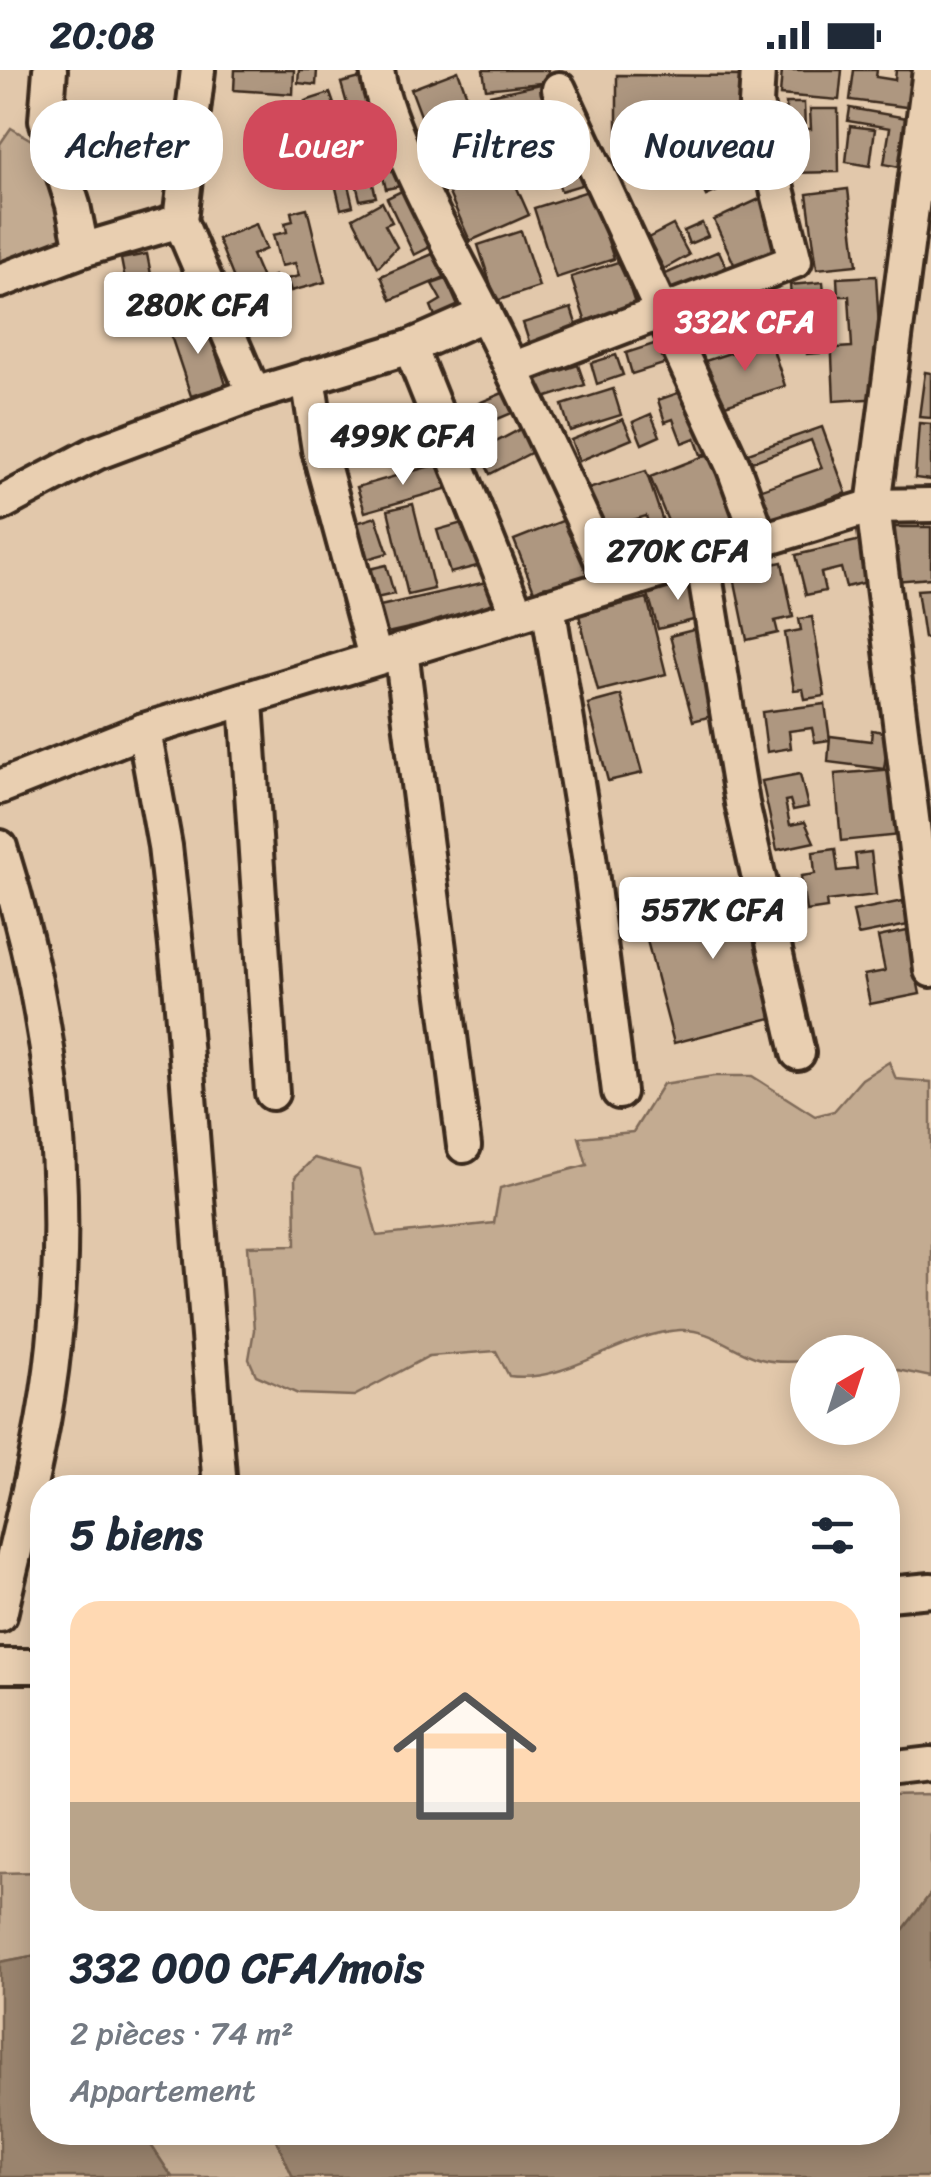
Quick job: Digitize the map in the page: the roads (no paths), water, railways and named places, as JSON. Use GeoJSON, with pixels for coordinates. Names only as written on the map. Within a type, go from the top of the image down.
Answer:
{"type":"FeatureCollection","features":[{"type":"Feature","properties":{"kind":"street"},"geometry":{"type":"LineString","coordinates":[[50,70],[46,120],[74,205],[82,250]]}},
{"type":"Feature","properties":{"kind":"street"},"geometry":{"type":"LineString","coordinates":[[198,70],[180,221],[254,394]]}},
{"type":"Feature","properties":{"kind":"street"},"geometry":{"type":"LineString","coordinates":[[377,70],[407,153],[613,585]]}},
{"type":"Feature","properties":{"kind":"street"},"geometry":{"type":"LineString","coordinates":[[512,369],[792,264],[797,257],[756,104],[758,70]]}},
{"type":"Feature","properties":{"kind":"street"},"geometry":{"type":"LineString","coordinates":[[930,70],[873,506],[931,970]]}},
{"type":"Feature","properties":{"kind":"street"},"geometry":{"type":"LineString","coordinates":[[559,89],[659,314],[725,450],[760,540]]}},
{"type":"Feature","properties":{"kind":"street"},"geometry":{"type":"LineString","coordinates":[[0,281],[82,250],[180,221]]}},
{"type":"Feature","properties":{"kind":"street"},"geometry":{"type":"LineString","coordinates":[[0,504],[96,452],[254,394],[410,347],[484,314]]}},
{"type":"Feature","properties":{"kind":"street"},"geometry":{"type":"LineString","coordinates":[[410,347],[533,609],[590,856],[619,1092]]}},
{"type":"Feature","properties":{"kind":"street"},"geometry":{"type":"LineString","coordinates":[[308,378],[319,450],[388,654],[464,1146]]}},
{"type":"Feature","properties":{"kind":"street"},"geometry":{"type":"LineString","coordinates":[[0,787],[144,730],[246,702],[388,654],[760,540],[873,506],[931,505]]}},
{"type":"Feature","properties":{"kind":"street"},"geometry":{"type":"LineString","coordinates":[[702,558],[742,802],[798,1054]]}},
{"type":"Feature","properties":{"kind":"street"},"geometry":{"type":"LineString","coordinates":[[246,702],[272,1093]]}},
{"type":"Feature","properties":{"kind":"street"},"geometry":{"type":"LineString","coordinates":[[144,730],[165,846],[180,982],[219,1475]]}},
{"type":"Feature","properties":{"kind":"street"},"geometry":{"type":"LineString","coordinates":[[0,848],[16,898],[48,1048],[62,1250],[54,1348],[31,1475]]}},
{"type":"Feature","properties":{"kind":"street"},"geometry":{"type":"LineString","coordinates":[[0,1615],[30,1478]]}},
{"type":"Feature","properties":{"kind":"street"},"geometry":{"type":"LineString","coordinates":[[900,1593],[931,1590]]}},
{"type":"Feature","properties":{"kind":"street"},"geometry":{"type":"LineString","coordinates":[[0,1666],[30,1666]]}},
{"type":"Feature","properties":{"kind":"street"},"geometry":{"type":"LineString","coordinates":[[900,1768],[931,1764]]}}]}
